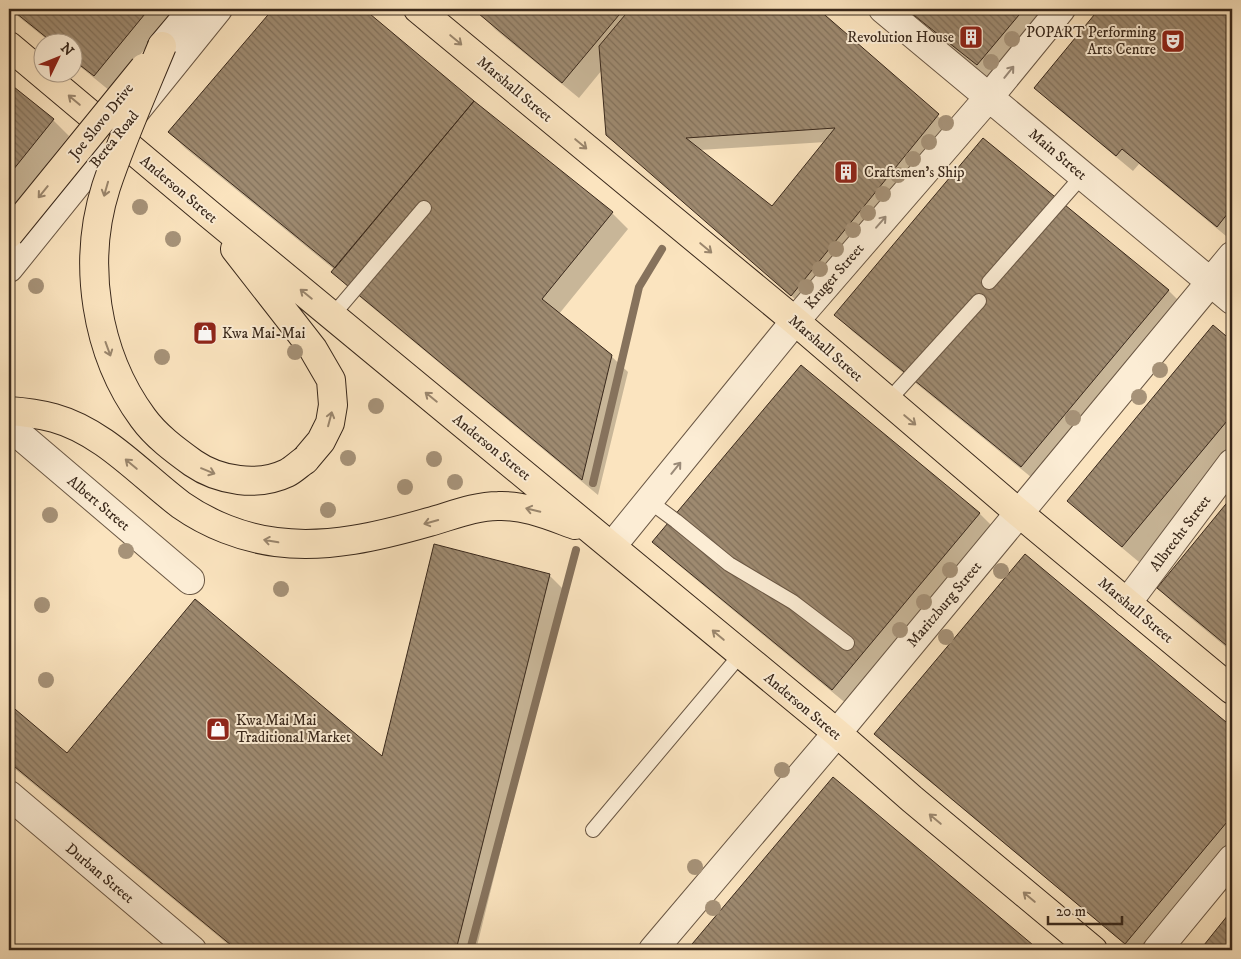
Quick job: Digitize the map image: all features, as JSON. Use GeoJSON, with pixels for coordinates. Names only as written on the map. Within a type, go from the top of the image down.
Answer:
{"type":"FeatureCollection","features":[{"type":"Feature","properties":{"kind":"main road","name":"Marshall Street"},"geometry":{"type":"LineString","coordinates":[[431,13],[1019,513],[1232,690]]}},
{"type":"Feature","properties":{"kind":"main road","name":"Anderson Street"},"geometry":{"type":"LineString","coordinates":[[9,46],[208,214],[837,733],[1093,950]]}},
{"type":"Feature","properties":{"kind":"main road","name":"Joe Slovo Drive"},"geometry":{"type":"LineString","coordinates":[[9,234],[162,46]]}},
{"type":"Feature","properties":{"kind":"main road"},"geometry":{"type":"LineString","coordinates":[[162,46],[106,188],[96,232],[94,267],[97,304],[106,344],[121,381],[143,418],[168,446],[198,467],[223,477],[244,481],[270,479],[288,472],[305,460],[322,441],[330,423],[333,405],[331,380],[313,349],[208,214]]}},
{"type":"Feature","properties":{"kind":"main road"},"geometry":{"type":"LineString","coordinates":[[9,411],[26,412],[55,418],[83,431],[117,452],[167,494],[190,510],[211,522],[240,534],[275,542],[321,544],[355,539],[418,526],[478,509],[498,506],[533,510],[604,539]]}},
{"type":"Feature","properties":{"kind":"street","name":"Joe Slovo Drive"},"geometry":{"type":"LineString","coordinates":[[162,46],[193,9]]}},
{"type":"Feature","properties":{"kind":"street","name":"Berea Road"},"geometry":{"type":"LineString","coordinates":[[9,268],[218,9]]}},
{"type":"Feature","properties":{"kind":"street","name":"Main Street"},"geometry":{"type":"LineString","coordinates":[[883,9],[1232,300]]}},
{"type":"Feature","properties":{"kind":"street","name":"Kruger Street"},"geometry":{"type":"LineString","coordinates":[[604,539],[649,501],[795,321],[989,97],[1061,9]]}},
{"type":"Feature","properties":{"kind":"street","name":"Maritzburg Street"},"geometry":{"type":"LineString","coordinates":[[652,950],[837,733],[1232,256]]}},
{"type":"Feature","properties":{"kind":"street","name":"Albert Street"},"geometry":{"type":"LineString","coordinates":[[9,426],[190,580]]}},
{"type":"Feature","properties":{"kind":"street","name":"Albrecht Street"},"geometry":{"type":"LineString","coordinates":[[1127,603],[1232,463]]}},
{"type":"Feature","properties":{"kind":"street","name":"Durban Street"},"geometry":{"type":"LineString","coordinates":[[9,795],[192,950]]}},
{"type":"Feature","properties":{"kind":"street"},"geometry":{"type":"LineString","coordinates":[[1157,950],[1232,859]]}},
{"type":"Feature","properties":{"kind":"lane"},"geometry":{"type":"LineString","coordinates":[[989,282],[1083,175]]}},
{"type":"Feature","properties":{"kind":"lane"},"geometry":{"type":"LineString","coordinates":[[332,316],[424,208]]}},
{"type":"Feature","properties":{"kind":"lane"},"geometry":{"type":"LineString","coordinates":[[888,401],[979,301]]}},
{"type":"Feature","properties":{"kind":"lane"},"geometry":{"type":"LineString","coordinates":[[649,501],[729,564],[793,602],[847,643]]}},
{"type":"Feature","properties":{"kind":"lane"},"geometry":{"type":"LineString","coordinates":[[593,830],[741,654]]}},
{"type":"Feature","properties":{"kind":"building"},"geometry":{"type":"Polygon","coordinates":[[[11,9],[149,9],[94,76],[82,67],[82,32],[40,32],[11,9]]]}},
{"type":"Feature","properties":{"kind":"building"},"geometry":{"type":"Polygon","coordinates":[[[273,9],[364,9],[474,101],[335,268],[168,132],[273,9]]]}},
{"type":"Feature","properties":{"kind":"building"},"geometry":{"type":"Polygon","coordinates":[[[483,9],[624,9],[562,83],[479,14],[483,9]]]}},
{"type":"Feature","properties":{"kind":"building","name":"Craftsmen's Ship"},"geometry":{"type":"Polygon","coordinates":[[[630,9],[818,9],[939,114],[791,296],[606,135],[599,46],[630,9]],[[835,128],[686,138],[772,206],[835,128]]]}},
{"type":"Feature","properties":{"kind":"building","name":"Revolution House"},"geometry":{"type":"Polygon","coordinates":[[[906,9],[1024,9],[977,65],[906,9]]]}},
{"type":"Feature","properties":{"kind":"building"},"geometry":{"type":"Polygon","coordinates":[[[1099,9],[1232,9],[1232,208],[1217,227],[1122,149],[1116,156],[1034,88],[1099,9]]]}},
{"type":"Feature","properties":{"kind":"building"},"geometry":{"type":"Polygon","coordinates":[[[9,83],[54,119],[9,175],[9,83]]]}},
{"type":"Feature","properties":{"kind":"building"},"geometry":{"type":"Polygon","coordinates":[[[474,101],[613,212],[542,299],[612,355],[582,480],[331,272],[474,101]]]}},
{"type":"Feature","properties":{"kind":"building"},"geometry":{"type":"Polygon","coordinates":[[[983,138],[1169,290],[1021,467],[834,315],[983,138]]]}},
{"type":"Feature","properties":{"kind":"building"},"geometry":{"type":"Polygon","coordinates":[[[1213,325],[1232,341],[1232,415],[1122,547],[1067,501],[1213,325]]]}},
{"type":"Feature","properties":{"kind":"building"},"geometry":{"type":"Polygon","coordinates":[[[801,365],[980,513],[832,690],[652,542],[801,365]]]}},
{"type":"Feature","properties":{"kind":"building"},"geometry":{"type":"Polygon","coordinates":[[[1230,499],[1232,501],[1232,650],[1157,588],[1230,499]]]}},
{"type":"Feature","properties":{"kind":"building","name":"Kwa Mai Mai Traditional Market"},"geometry":{"type":"Polygon","coordinates":[[[434,544],[550,574],[456,950],[237,950],[9,762],[9,704],[67,753],[195,599],[382,756],[434,544]]]}},
{"type":"Feature","properties":{"kind":"building"},"geometry":{"type":"Polygon","coordinates":[[[1025,554],[1232,727],[1232,816],[1125,944],[874,734],[1025,554]]]}},
{"type":"Feature","properties":{"kind":"building"},"geometry":{"type":"Polygon","coordinates":[[[833,777],[1039,950],[687,950],[833,777]]]}},
{"type":"Feature","properties":{"kind":"building"},"geometry":{"type":"Polygon","coordinates":[[[1232,910],[1232,950],[1200,950],[1232,910]]]}},
{"type":"Feature","properties":{"kind":"waterway"},"geometry":{"type":"LineString","coordinates":[[593,483],[639,287],[662,249]]}},
{"type":"Feature","properties":{"kind":"waterway"},"geometry":{"type":"LineString","coordinates":[[470,950],[576,550]]}},
{"type":"Feature","properties":{"kind":"place","name":"Revolution House"},"geometry":{"type":"Point","coordinates":[971,37]}},
{"type":"Feature","properties":{"kind":"place","name":"POPART Performing Arts Centre"},"geometry":{"type":"Point","coordinates":[1173,41]}},
{"type":"Feature","properties":{"kind":"place","name":"Craftsmen's Ship"},"geometry":{"type":"Point","coordinates":[846,172]}},
{"type":"Feature","properties":{"kind":"place","name":"Kwa Mai-Mai"},"geometry":{"type":"Point","coordinates":[205,333]}},
{"type":"Feature","properties":{"kind":"place","name":"Kwa Mai Mai Traditional Market"},"geometry":{"type":"Point","coordinates":[218,729]}}]}
